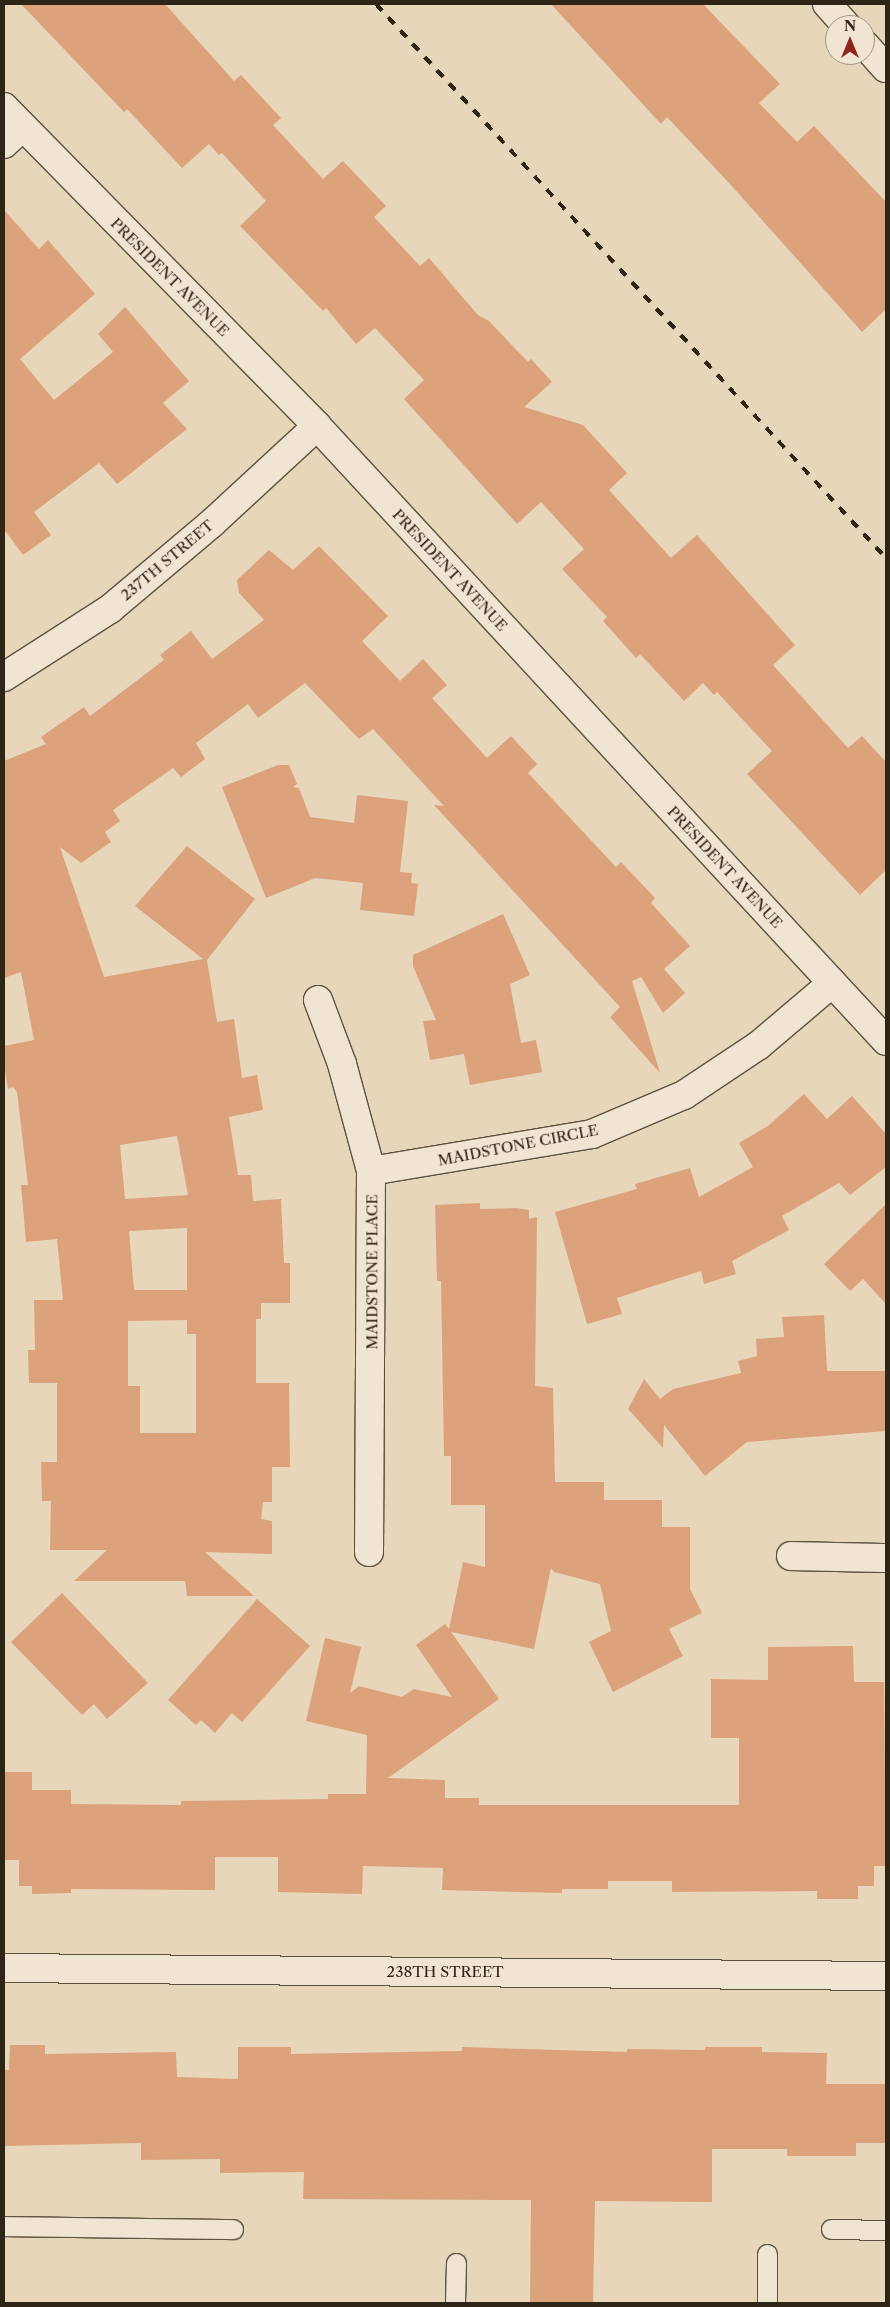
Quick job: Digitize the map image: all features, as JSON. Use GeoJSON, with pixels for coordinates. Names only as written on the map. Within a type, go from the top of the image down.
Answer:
{"type":"FeatureCollection","features":[{"type":"Feature","properties":{"kind":"street"},"geometry":{"type":"LineString","coordinates":[[827,4],[837,15]]}},
{"type":"Feature","properties":{"kind":"street"},"geometry":{"type":"LineString","coordinates":[[875,56],[886,68]]}},
{"type":"Feature","properties":{"kind":"street","name":"PRESIDENT AVENUE"},"geometry":{"type":"LineString","coordinates":[[10,126],[317,426],[886,1042]]}},
{"type":"Feature","properties":{"kind":"street","name":"237TH STREET"},"geometry":{"type":"LineString","coordinates":[[4,677],[110,609],[212,523],[317,426]]}},
{"type":"Feature","properties":{"kind":"street","name":"MAIDSTONE CIRCLE"},"geometry":{"type":"LineString","coordinates":[[371,1171],[592,1134],[684,1094],[759,1045],[832,983]]}},
{"type":"Feature","properties":{"kind":"street","name":"MAIDSTONE PLACE"},"geometry":{"type":"LineString","coordinates":[[318,1000],[342,1064],[371,1171],[369,1552]]}},
{"type":"Feature","properties":{"kind":"street"},"geometry":{"type":"LineString","coordinates":[[791,1556],[886,1558]]}},
{"type":"Feature","properties":{"kind":"street","name":"238TH STREET"},"geometry":{"type":"LineString","coordinates":[[4,1968],[886,1976]]}},
{"type":"Feature","properties":{"kind":"lane"},"geometry":{"type":"LineString","coordinates":[[4,2226],[233,2229]]}},
{"type":"Feature","properties":{"kind":"lane"},"geometry":{"type":"LineString","coordinates":[[831,2229],[886,2230]]}},
{"type":"Feature","properties":{"kind":"lane"},"geometry":{"type":"LineString","coordinates":[[767,2254],[767,2303]]}},
{"type":"Feature","properties":{"kind":"lane"},"geometry":{"type":"LineString","coordinates":[[455,2303],[456,2263]]}},
{"type":"Feature","properties":{"kind":"building"},"geometry":{"type":"Polygon","coordinates":[[[21,4],[165,4],[234,81],[241,75],[281,118],[273,125],[323,179],[343,161],[386,206],[374,217],[420,266],[429,258],[478,315],[489,321],[528,362],[531,359],[552,382],[524,407],[583,425],[627,473],[609,490],[671,558],[697,535],[795,645],[773,665],[848,748],[862,736],[886,762],[886,870],[860,895],[747,774],[772,751],[717,692],[714,695],[703,683],[684,701],[640,654],[636,658],[603,621],[607,617],[562,569],[584,549],[541,502],[517,524],[404,399],[424,380],[375,328],[356,344],[326,308],[323,311],[240,226],[266,201],[222,153],[219,155],[209,144],[182,168],[127,109],[124,112],[21,4]]]}},
{"type":"Feature","properties":{"kind":"building"},"geometry":{"type":"Polygon","coordinates":[[[551,4],[703,4],[780,84],[759,103],[797,142],[814,126],[886,202],[886,309],[862,332],[730,184],[667,117],[661,124],[551,4]]]}},
{"type":"Feature","properties":{"kind":"building"},"geometry":{"type":"Polygon","coordinates":[[[4,210],[39,249],[48,240],[95,294],[20,359],[54,400],[113,352],[98,334],[125,307],[189,381],[163,403],[187,429],[117,484],[99,463],[34,512],[51,535],[23,555],[6,532],[4,533],[4,210]]]}},
{"type":"Feature","properties":{"kind":"building"},"geometry":{"type":"Polygon","coordinates":[[[319,546],[388,616],[362,641],[400,681],[423,659],[447,685],[432,698],[487,758],[511,736],[537,764],[528,773],[616,867],[621,862],[655,898],[651,903],[690,946],[664,969],[685,993],[663,1013],[641,977],[632,981],[660,1073],[610,1017],[620,1007],[434,805],[444,806],[373,729],[359,739],[305,683],[258,718],[248,704],[196,743],[205,759],[181,777],[173,768],[113,810],[120,821],[105,832],[111,842],[81,863],[60,847],[104,977],[203,959],[135,906],[187,846],[255,899],[207,960],[217,1022],[234,1019],[242,1078],[257,1075],[263,1110],[229,1117],[238,1175],[251,1175],[253,1201],[281,1199],[284,1263],[290,1263],[290,1303],[261,1303],[261,1319],[256,1319],[256,1383],[289,1383],[290,1467],[272,1467],[272,1502],[263,1502],[261,1519],[272,1521],[272,1554],[205,1552],[254,1596],[187,1596],[185,1581],[74,1581],[107,1550],[50,1550],[51,1501],[42,1501],[41,1462],[57,1462],[57,1383],[29,1383],[28,1350],[35,1350],[34,1300],[63,1300],[57,1239],[26,1242],[21,1185],[28,1185],[17,1092],[13,1087],[8,1089],[4,1064],[4,1046],[34,1040],[21,972],[4,978],[4,761],[46,744],[41,737],[84,707],[90,716],[164,660],[160,655],[191,631],[212,659],[264,620],[239,593],[237,580],[269,550],[293,570],[319,546]],[[177,1136],[120,1145],[125,1199],[188,1195],[177,1136]],[[187,1228],[129,1231],[134,1290],[187,1290],[187,1228]],[[187,1320],[128,1321],[128,1386],[140,1386],[140,1433],[196,1433],[196,1334],[187,1334],[187,1320]]]}},
{"type":"Feature","properties":{"kind":"building"},"geometry":{"type":"Polygon","coordinates":[[[278,765],[289,765],[297,784],[293,787],[299,788],[310,817],[354,823],[357,795],[408,801],[400,872],[412,873],[411,883],[418,884],[414,916],[360,910],[363,883],[315,878],[266,898],[222,787],[278,765]]]}},
{"type":"Feature","properties":{"kind":"building"},"geometry":{"type":"Polygon","coordinates":[[[503,914],[530,975],[510,984],[521,1043],[536,1040],[542,1072],[470,1085],[464,1054],[430,1060],[423,1021],[436,1020],[413,966],[413,955],[503,914]]]}},
{"type":"Feature","properties":{"kind":"building"},"geometry":{"type":"Polygon","coordinates":[[[804,1094],[827,1119],[852,1096],[886,1134],[886,1167],[850,1195],[839,1183],[782,1216],[789,1230],[732,1261],[736,1274],[704,1284],[701,1271],[617,1298],[622,1314],[587,1324],[555,1212],[637,1189],[635,1184],[690,1168],[699,1197],[753,1167],[739,1143],[768,1126],[804,1094]]]}},
{"type":"Feature","properties":{"kind":"building"},"geometry":{"type":"Polygon","coordinates":[[[480,1203],[480,1209],[517,1208],[529,1210],[529,1219],[537,1217],[535,1386],[553,1388],[555,1482],[604,1482],[604,1500],[662,1500],[662,1527],[690,1527],[690,1589],[702,1613],[669,1629],[683,1656],[613,1692],[589,1642],[611,1631],[600,1584],[554,1572],[551,1568],[534,1649],[451,1632],[499,1699],[388,1778],[445,1780],[445,1798],[479,1798],[479,1805],[739,1805],[739,1738],[711,1738],[711,1679],[768,1680],[768,1647],[853,1646],[854,1682],[884,1682],[886,1866],[874,1866],[874,1886],[858,1886],[858,1899],[817,1899],[817,1891],[672,1892],[672,1881],[608,1881],[608,1889],[562,1889],[562,1893],[442,1890],[443,1868],[363,1866],[362,1894],[278,1892],[278,1857],[215,1857],[215,1890],[71,1889],[71,1893],[32,1894],[32,1886],[19,1886],[19,1860],[4,1860],[4,1772],[32,1772],[32,1790],[71,1790],[71,1804],[181,1805],[181,1801],[328,1799],[328,1794],[366,1794],[367,1735],[306,1721],[325,1638],[361,1647],[350,1693],[359,1686],[402,1697],[414,1689],[452,1697],[416,1645],[445,1624],[449,1629],[463,1562],[485,1567],[485,1505],[451,1505],[451,1456],[444,1456],[441,1281],[437,1281],[435,1205],[480,1203]]]}},
{"type":"Feature","properties":{"kind":"building"},"geometry":{"type":"Polygon","coordinates":[[[886,1204],[886,1304],[863,1279],[850,1291],[824,1264],[886,1204]]]}},
{"type":"Feature","properties":{"kind":"building"},"geometry":{"type":"Polygon","coordinates":[[[824,1315],[827,1371],[886,1371],[886,1431],[747,1442],[705,1476],[664,1425],[663,1448],[628,1409],[644,1379],[660,1399],[673,1389],[741,1373],[738,1361],[757,1356],[756,1339],[784,1337],[782,1317],[824,1315]]]}},
{"type":"Feature","properties":{"kind":"building"},"geometry":{"type":"Polygon","coordinates":[[[62,1593],[148,1683],[107,1719],[94,1704],[82,1715],[11,1642],[62,1593]]]}},
{"type":"Feature","properties":{"kind":"building"},"geometry":{"type":"Polygon","coordinates":[[[257,1599],[310,1646],[242,1722],[232,1713],[215,1733],[201,1720],[196,1725],[168,1700],[257,1599]]]}},
{"type":"Feature","properties":{"kind":"building"},"geometry":{"type":"Polygon","coordinates":[[[10,2045],[45,2045],[45,2054],[176,2052],[177,2077],[238,2079],[238,2047],[291,2047],[291,2054],[462,2051],[462,2047],[627,2052],[627,2049],[705,2050],[705,2047],[762,2047],[762,2052],[827,2053],[826,2084],[886,2084],[886,2143],[856,2143],[856,2156],[787,2156],[787,2149],[712,2149],[712,2202],[595,2201],[593,2303],[530,2303],[531,2200],[303,2199],[304,2172],[220,2173],[220,2159],[141,2160],[141,2143],[4,2146],[4,2070],[9,2070],[10,2045]]]}},
{"type":"Feature","properties":{"kind":"railway"},"geometry":{"type":"LineString","coordinates":[[376,4],[886,558]]}}]}
